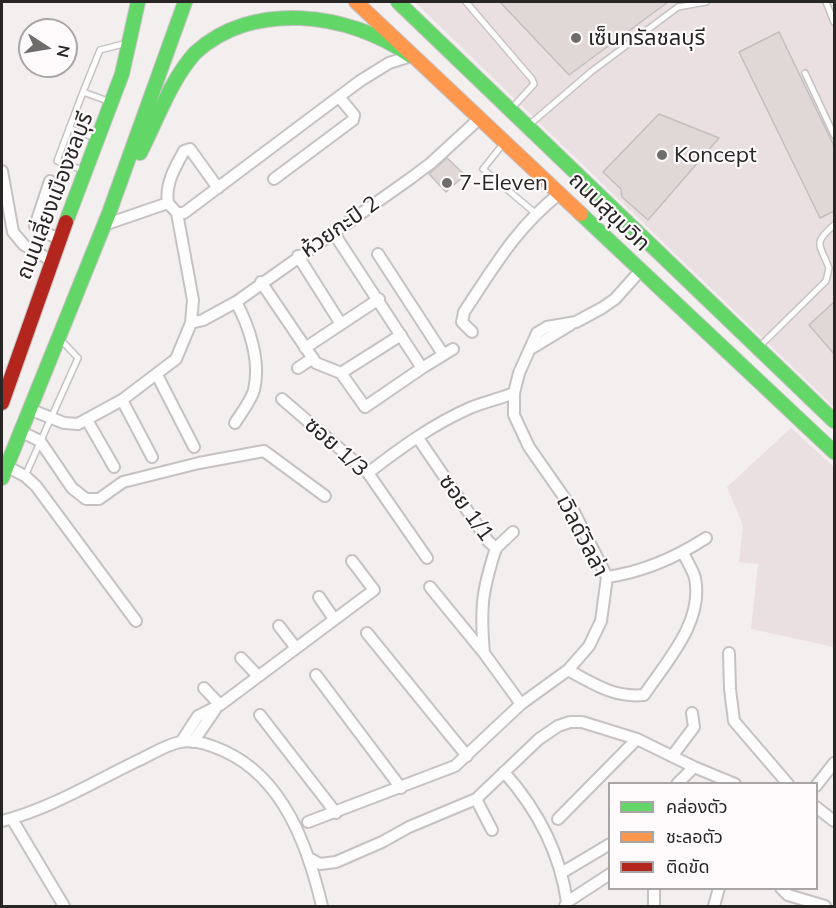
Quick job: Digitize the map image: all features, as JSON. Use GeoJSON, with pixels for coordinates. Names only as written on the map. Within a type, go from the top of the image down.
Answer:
{"type":"FeatureCollection","features":[{"type":"Feature","properties":{"kind":"main road","name":"ถนนเลี่ยงเมืองชลบุรี"},"geometry":{"type":"LineString","coordinates":[[2,403],[60,237],[113,103],[132,41],[138,2]]}},
{"type":"Feature","properties":{"kind":"main road"},"geometry":{"type":"LineString","coordinates":[[4,472],[106,219],[185,2]]}},
{"type":"Feature","properties":{"kind":"main road","name":"ถนนสุขุมวิท"},"geometry":{"type":"LineString","coordinates":[[356,2],[834,452]]}},
{"type":"Feature","properties":{"kind":"main road","name":"ถนนสุขุมวิท"},"geometry":{"type":"LineString","coordinates":[[402,3],[834,421]]}},
{"type":"Feature","properties":{"kind":"main road"},"geometry":{"type":"LineString","coordinates":[[106,219],[190,59],[209,38],[241,16],[280,5],[316,5],[338,11],[371,26],[411,56]]}},
{"type":"Feature","properties":{"kind":"main road"},"geometry":{"type":"LineString","coordinates":[[611,243],[615,229],[628,224]]}},
{"type":"Feature","properties":{"kind":"street"},"geometry":{"type":"LineString","coordinates":[[177,213],[184,213],[339,97],[389,63],[411,56]]}},
{"type":"Feature","properties":{"kind":"street"},"geometry":{"type":"LineString","coordinates":[[274,179],[353,120],[354,115],[339,97]]}},
{"type":"Feature","properties":{"kind":"street","name":"ห้วยกะปิ 2"},"geometry":{"type":"LineString","coordinates":[[191,323],[203,320],[236,302],[431,163],[480,118]]}},
{"type":"Feature","properties":{"kind":"street"},"geometry":{"type":"LineString","coordinates":[[29,409],[50,418],[78,424],[122,399],[176,359],[185,343],[191,323],[191,281],[177,213],[168,203],[167,193],[171,177],[184,151],[190,149],[218,188]]}},
{"type":"Feature","properties":{"kind":"street"},"geometry":{"type":"LineString","coordinates":[[2,171],[7,233],[52,261]]}},
{"type":"Feature","properties":{"kind":"street"},"geometry":{"type":"LineString","coordinates":[[50,181],[35,226],[40,232],[60,237]]}},
{"type":"Feature","properties":{"kind":"street"},"geometry":{"type":"LineString","coordinates":[[472,332],[462,322],[462,317],[510,240],[535,213],[559,194]]}},
{"type":"Feature","properties":{"kind":"street"},"geometry":{"type":"LineString","coordinates":[[106,219],[168,203]]}},
{"type":"Feature","properties":{"kind":"street"},"geometry":{"type":"LineString","coordinates":[[333,232],[423,368]]}},
{"type":"Feature","properties":{"kind":"street"},"geometry":{"type":"LineString","coordinates":[[261,282],[316,363],[341,374],[365,407],[448,352],[378,254]]}},
{"type":"Feature","properties":{"kind":"street"},"geometry":{"type":"LineString","coordinates":[[298,256],[341,324]]}},
{"type":"Feature","properties":{"kind":"street","name":"เวิลด์วิลล่า"},"geometry":{"type":"LineString","coordinates":[[308,822],[455,766],[521,704],[568,670],[590,646],[601,621],[607,577],[573,510],[529,447],[514,415],[514,393],[529,351],[615,299],[640,271]]}},
{"type":"Feature","properties":{"kind":"street"},"geometry":{"type":"LineString","coordinates":[[305,348],[379,299]]}},
{"type":"Feature","properties":{"kind":"street"},"geometry":{"type":"LineString","coordinates":[[235,423],[254,390],[255,370],[248,330],[236,302]]}},
{"type":"Feature","properties":{"kind":"street"},"geometry":{"type":"LineString","coordinates":[[341,374],[401,335]]}},
{"type":"Feature","properties":{"kind":"street"},"geometry":{"type":"LineString","coordinates":[[298,368],[313,358]]}},
{"type":"Feature","properties":{"kind":"street"},"geometry":{"type":"LineString","coordinates":[[157,375],[194,447]]}},
{"type":"Feature","properties":{"kind":"street"},"geometry":{"type":"LineString","coordinates":[[368,473],[418,438],[470,408],[514,393]]}},
{"type":"Feature","properties":{"kind":"street"},"geometry":{"type":"LineString","coordinates":[[122,399],[152,457]]}},
{"type":"Feature","properties":{"kind":"street","name":"ซอย 1/3"},"geometry":{"type":"LineString","coordinates":[[282,399],[368,473],[427,558]]}},
{"type":"Feature","properties":{"kind":"street"},"geometry":{"type":"LineString","coordinates":[[87,420],[114,467]]}},
{"type":"Feature","properties":{"kind":"street"},"geometry":{"type":"LineString","coordinates":[[20,431],[40,441],[72,488],[86,499],[99,499],[123,482],[200,463],[264,451],[326,496]]}},
{"type":"Feature","properties":{"kind":"street","name":"ซอย 1/1"},"geometry":{"type":"LineString","coordinates":[[418,438],[476,524],[496,548],[486,578],[481,609],[484,653]]}},
{"type":"Feature","properties":{"kind":"street"},"geometry":{"type":"LineString","coordinates":[[4,472],[25,476],[36,486],[136,621]]}},
{"type":"Feature","properties":{"kind":"street"},"geometry":{"type":"LineString","coordinates":[[496,548],[513,532]]}},
{"type":"Feature","properties":{"kind":"street"},"geometry":{"type":"LineString","coordinates":[[607,577],[635,573],[683,553],[706,538]]}},
{"type":"Feature","properties":{"kind":"street"},"geometry":{"type":"LineString","coordinates":[[568,670],[609,692],[626,697],[644,695],[685,634],[694,611],[695,579],[683,553]]}},
{"type":"Feature","properties":{"kind":"street"},"geometry":{"type":"LineString","coordinates":[[181,742],[198,716],[220,705],[374,590],[352,561]]}},
{"type":"Feature","properties":{"kind":"street"},"geometry":{"type":"LineString","coordinates":[[430,587],[484,653],[521,704]]}},
{"type":"Feature","properties":{"kind":"street"},"geometry":{"type":"LineString","coordinates":[[319,597],[334,619]]}},
{"type":"Feature","properties":{"kind":"street"},"geometry":{"type":"LineString","coordinates":[[279,626],[296,648]]}},
{"type":"Feature","properties":{"kind":"street"},"geometry":{"type":"LineString","coordinates":[[367,633],[467,756]]}},
{"type":"Feature","properties":{"kind":"street"},"geometry":{"type":"LineString","coordinates":[[729,653],[734,721],[787,782]]}},
{"type":"Feature","properties":{"kind":"street"},"geometry":{"type":"LineString","coordinates":[[242,658],[258,676]]}},
{"type":"Feature","properties":{"kind":"street"},"geometry":{"type":"LineString","coordinates":[[316,675],[401,788]]}},
{"type":"Feature","properties":{"kind":"street"},"geometry":{"type":"LineString","coordinates":[[204,688],[220,705]]}},
{"type":"Feature","properties":{"kind":"street"},"geometry":{"type":"LineString","coordinates":[[193,742],[220,705]]}},
{"type":"Feature","properties":{"kind":"street"},"geometry":{"type":"LineString","coordinates":[[673,755],[694,727],[692,712]]}},
{"type":"Feature","properties":{"kind":"street"},"geometry":{"type":"LineString","coordinates":[[260,715],[336,813]]}},
{"type":"Feature","properties":{"kind":"street"},"geometry":{"type":"LineString","coordinates":[[311,859],[320,864],[336,862],[382,842],[409,826],[476,800],[539,738],[558,726],[570,722],[582,722],[637,739],[726,782]]}},
{"type":"Feature","properties":{"kind":"street"},"geometry":{"type":"LineString","coordinates":[[558,819],[637,739]]}},
{"type":"Feature","properties":{"kind":"street"},"geometry":{"type":"LineString","coordinates":[[64,906],[7,820],[181,742],[193,742],[214,746],[232,754],[258,772],[283,804],[311,859],[322,906]]}},
{"type":"Feature","properties":{"kind":"street"},"geometry":{"type":"LineString","coordinates":[[818,784],[834,764]]}},
{"type":"Feature","properties":{"kind":"street"},"geometry":{"type":"LineString","coordinates":[[678,782],[694,767]]}},
{"type":"Feature","properties":{"kind":"street"},"geometry":{"type":"LineString","coordinates":[[504,771],[531,806],[563,872],[566,904],[608,875]]}},
{"type":"Feature","properties":{"kind":"street"},"geometry":{"type":"LineString","coordinates":[[476,800],[492,830]]}},
{"type":"Feature","properties":{"kind":"street"},"geometry":{"type":"LineString","coordinates":[[818,809],[834,821]]}},
{"type":"Feature","properties":{"kind":"street"},"geometry":{"type":"LineString","coordinates":[[563,872],[608,845]]}},
{"type":"Feature","properties":{"kind":"street"},"geometry":{"type":"LineString","coordinates":[[654,890],[654,906]]}},
{"type":"Feature","properties":{"kind":"street"},"geometry":{"type":"LineString","coordinates":[[714,906],[718,890]]}},
{"type":"Feature","properties":{"kind":"street"},"geometry":{"type":"LineString","coordinates":[[783,890],[788,895],[825,906]]}},
{"type":"Feature","properties":{"kind":"lane"},"geometry":{"type":"LineString","coordinates":[[466,2],[532,79],[534,84],[510,110]]}},
{"type":"Feature","properties":{"kind":"lane"},"geometry":{"type":"LineString","coordinates":[[528,126],[632,36],[678,7],[706,2]]}},
{"type":"Feature","properties":{"kind":"lane"},"geometry":{"type":"LineString","coordinates":[[826,2],[834,22]]}},
{"type":"Feature","properties":{"kind":"lane"},"geometry":{"type":"LineString","coordinates":[[85,171],[57,161],[100,50],[132,41]]}},
{"type":"Feature","properties":{"kind":"lane"},"geometry":{"type":"LineString","coordinates":[[805,73],[834,135]]}},
{"type":"Feature","properties":{"kind":"lane"},"geometry":{"type":"LineString","coordinates":[[83,92],[113,103]]}},
{"type":"Feature","properties":{"kind":"lane"},"geometry":{"type":"LineString","coordinates":[[69,128],[98,139]]}},
{"type":"Feature","properties":{"kind":"lane"},"geometry":{"type":"LineString","coordinates":[[505,142],[483,169],[535,213]]}},
{"type":"Feature","properties":{"kind":"lane"},"geometry":{"type":"LineString","coordinates":[[758,348],[826,281],[830,267],[819,248],[819,242],[822,235],[834,225]]}},
{"type":"Feature","properties":{"kind":"lane"},"geometry":{"type":"LineString","coordinates":[[25,476],[78,358],[58,336]]}},
{"type":"Feature","properties":{"kind":"shaded area"},"geometry":{"type":"Polygon","coordinates":[[[415,2],[834,2],[834,407],[524,108],[415,2]]]}},
{"type":"Feature","properties":{"kind":"shaded area"},"geometry":{"type":"Polygon","coordinates":[[[791,428],[834,467],[834,647],[751,629],[758,564],[739,562],[743,526],[727,487],[791,428]]]}},
{"type":"Feature","properties":{"kind":"building","name":"เซ็นทรัลชลบุรี"},"geometry":{"type":"Polygon","coordinates":[[[500,2],[668,2],[569,75],[500,2]]]}},
{"type":"Feature","properties":{"kind":"building"},"geometry":{"type":"Polygon","coordinates":[[[779,32],[834,146],[834,211],[820,218],[739,52],[779,32]]]}},
{"type":"Feature","properties":{"kind":"building","name":"Koncept"},"geometry":{"type":"Polygon","coordinates":[[[659,114],[719,138],[648,220],[622,197],[621,189],[603,172],[659,114]]]}},
{"type":"Feature","properties":{"kind":"building","name":"7-Eleven"},"geometry":{"type":"Polygon","coordinates":[[[447,158],[465,175],[446,192],[429,174],[447,158]]]}},
{"type":"Feature","properties":{"kind":"building"},"geometry":{"type":"Polygon","coordinates":[[[834,302],[834,354],[809,325],[834,302]]]}},
{"type":"Feature","properties":{"kind":"traffic: fast"},"geometry":{"type":"LineString","coordinates":[[66,222],[122,74],[138,2]]}},
{"type":"Feature","properties":{"kind":"traffic: fast"},"geometry":{"type":"LineString","coordinates":[[2,478],[109,213],[185,2]]}},
{"type":"Feature","properties":{"kind":"traffic: fast"},"geometry":{"type":"LineString","coordinates":[[398,2],[834,421]]}},
{"type":"Feature","properties":{"kind":"traffic: fast"},"geometry":{"type":"LineString","coordinates":[[140,153],[171,88],[186,64],[195,53],[218,36],[244,25],[272,19],[301,18],[330,22],[386,41],[411,56]]}},
{"type":"Feature","properties":{"kind":"traffic: fast"},"geometry":{"type":"LineString","coordinates":[[581,214],[834,452]]}},
{"type":"Feature","properties":{"kind":"traffic: slow"},"geometry":{"type":"LineString","coordinates":[[356,2],[581,214]]}},
{"type":"Feature","properties":{"kind":"traffic: jam"},"geometry":{"type":"LineString","coordinates":[[2,403],[66,222]]}},
{"type":"Feature","properties":{"kind":"place","name":"เซ็นทรัลชลบุรี"},"geometry":{"type":"Point","coordinates":[576,38]}},
{"type":"Feature","properties":{"kind":"place","name":"Koncept"},"geometry":{"type":"Point","coordinates":[662,155]}},
{"type":"Feature","properties":{"kind":"place","name":"7-Eleven"},"geometry":{"type":"Point","coordinates":[447,183]}}]}
